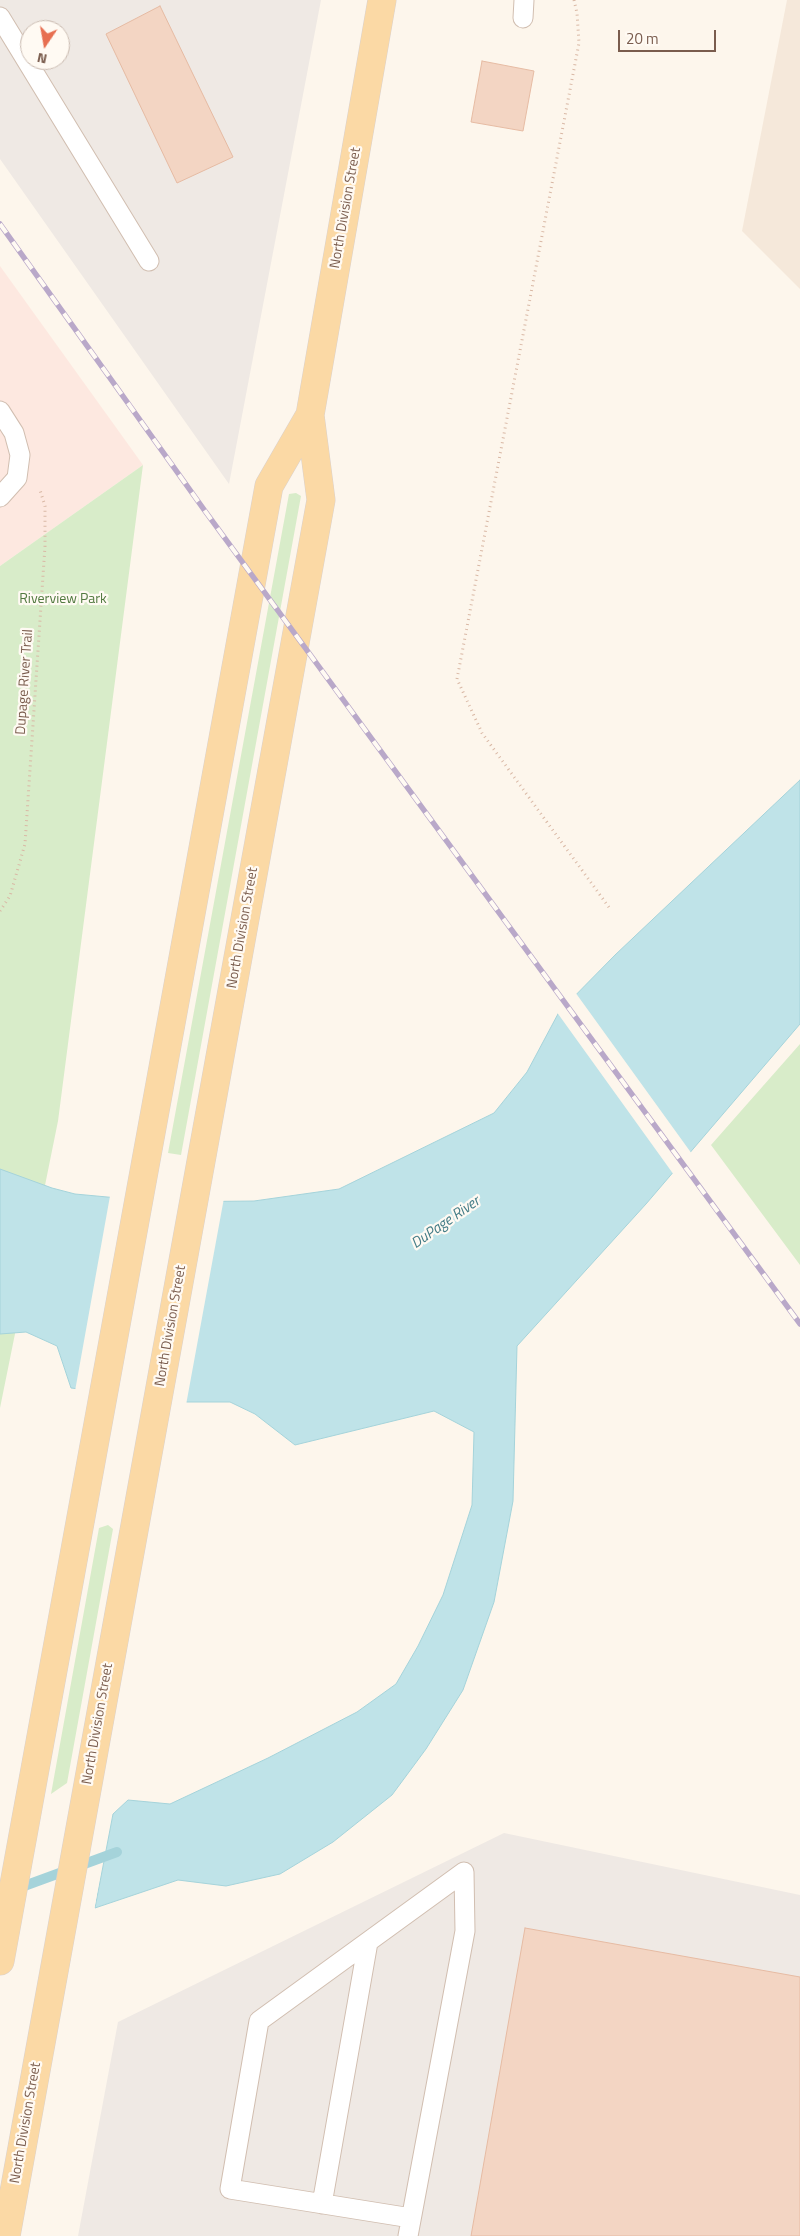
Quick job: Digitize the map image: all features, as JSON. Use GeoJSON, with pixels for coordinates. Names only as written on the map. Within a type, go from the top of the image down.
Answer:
{"type":"FeatureCollection","features":[{"type":"Feature","properties":{"kind":"main road","name":"North Division Street"},"geometry":{"type":"LineString","coordinates":[[6,2236],[321,500],[310,415],[382,0]]}},
{"type":"Feature","properties":{"kind":"main road","name":"North Division Street"},"geometry":{"type":"LineString","coordinates":[[0,1961],[269,486],[310,415]]}},
{"type":"Feature","properties":{"kind":"lane"},"geometry":{"type":"LineString","coordinates":[[0,16],[149,261]]}},
{"type":"Feature","properties":{"kind":"lane"},"geometry":{"type":"LineString","coordinates":[[0,411],[14,434],[20,455],[17,478],[0,497]]}},
{"type":"Feature","properties":{"kind":"lane"},"geometry":{"type":"LineString","coordinates":[[464,1872],[465,1931],[410,2227],[322,2204],[230,2189],[259,2021],[464,1872]]}},
{"type":"Feature","properties":{"kind":"lane"},"geometry":{"type":"LineString","coordinates":[[322,2204],[368,1942]]}},
{"type":"Feature","properties":{"kind":"path"},"geometry":{"type":"LineString","coordinates":[[574,0],[578,13],[579,43],[456,679],[482,733],[611,910]]}},
{"type":"Feature","properties":{"kind":"path","name":"Dupage River Trail"},"geometry":{"type":"LineString","coordinates":[[0,911],[10,896],[25,844],[45,546],[45,506],[37,479],[20,455]]}},
{"type":"Feature","properties":{"kind":"shaded area"},"geometry":{"type":"Polygon","coordinates":[[[0,0],[321,0],[229,484],[0,159],[0,0]]]}},
{"type":"Feature","properties":{"kind":"shaded area"},"geometry":{"type":"Polygon","coordinates":[[[787,0],[800,0],[800,289],[742,231],[787,0]]]}},
{"type":"Feature","properties":{"kind":"shaded area"},"geometry":{"type":"Polygon","coordinates":[[[0,266],[143,465],[0,566],[0,266]]]}},
{"type":"Feature","properties":{"kind":"shaded area"},"geometry":{"type":"Polygon","coordinates":[[[504,1833],[800,1895],[800,2236],[78,2236],[118,2022],[504,1833]]]}},
{"type":"Feature","properties":{"kind":"green space","name":"Riverview Park"},"geometry":{"type":"Polygon","coordinates":[[[143,465],[58,1121],[0,1408],[0,566],[143,465]]]}},
{"type":"Feature","properties":{"kind":"green space"},"geometry":{"type":"Polygon","coordinates":[[[296,493],[301,496],[181,1155],[168,1153],[289,494],[296,493]]]}},
{"type":"Feature","properties":{"kind":"green space"},"geometry":{"type":"Polygon","coordinates":[[[800,1044],[800,1265],[711,1145],[800,1044]]]}},
{"type":"Feature","properties":{"kind":"green space"},"geometry":{"type":"Polygon","coordinates":[[[108,1525],[113,1529],[67,1783],[51,1794],[99,1528],[108,1525]]]}},
{"type":"Feature","properties":{"kind":"water","name":"DuPage River"},"geometry":{"type":"Polygon","coordinates":[[[800,780],[800,1024],[646,1204],[517,1346],[513,1501],[494,1602],[463,1690],[426,1749],[392,1795],[333,1842],[280,1874],[226,1886],[178,1880],[95,1908],[113,1814],[128,1800],[170,1804],[268,1758],[357,1712],[396,1684],[418,1646],[443,1595],[472,1505],[474,1432],[434,1411],[295,1445],[255,1414],[230,1402],[187,1402],[71,1388],[57,1346],[26,1332],[0,1334],[0,1169],[52,1188],[75,1194],[161,1202],[254,1201],[339,1189],[494,1113],[527,1072],[559,1012],[615,955],[800,780]]]}},
{"type":"Feature","properties":{"kind":"pier"},"geometry":{"type":"Polygon","coordinates":[[[575,992],[692,1154],[674,1175],[556,1011],[575,992]]]}},
{"type":"Feature","properties":{"kind":"pier"},"geometry":{"type":"Polygon","coordinates":[[[110,1196],[161,1199],[224,1198],[186,1405],[75,1391],[110,1196]]]}},
{"type":"Feature","properties":{"kind":"pier"},"geometry":{"type":"Polygon","coordinates":[[[111,1812],[94,1911],[92,1908],[111,1812]]]}},
{"type":"Feature","properties":{"kind":"building"},"geometry":{"type":"Polygon","coordinates":[[[160,6],[233,157],[177,183],[106,34],[160,6]]]}},
{"type":"Feature","properties":{"kind":"building"},"geometry":{"type":"Polygon","coordinates":[[[482,61],[534,71],[523,131],[471,122],[482,61]]]}},
{"type":"Feature","properties":{"kind":"building"},"geometry":{"type":"Polygon","coordinates":[[[525,1928],[800,1977],[800,2236],[471,2236],[525,1928]]]}},
{"type":"Feature","properties":{"kind":"waterway"},"geometry":{"type":"LineString","coordinates":[[16,1889],[117,1852]]}},
{"type":"Feature","properties":{"kind":"railway"},"geometry":{"type":"LineString","coordinates":[[0,224],[205,511],[800,1324]]}}]}
